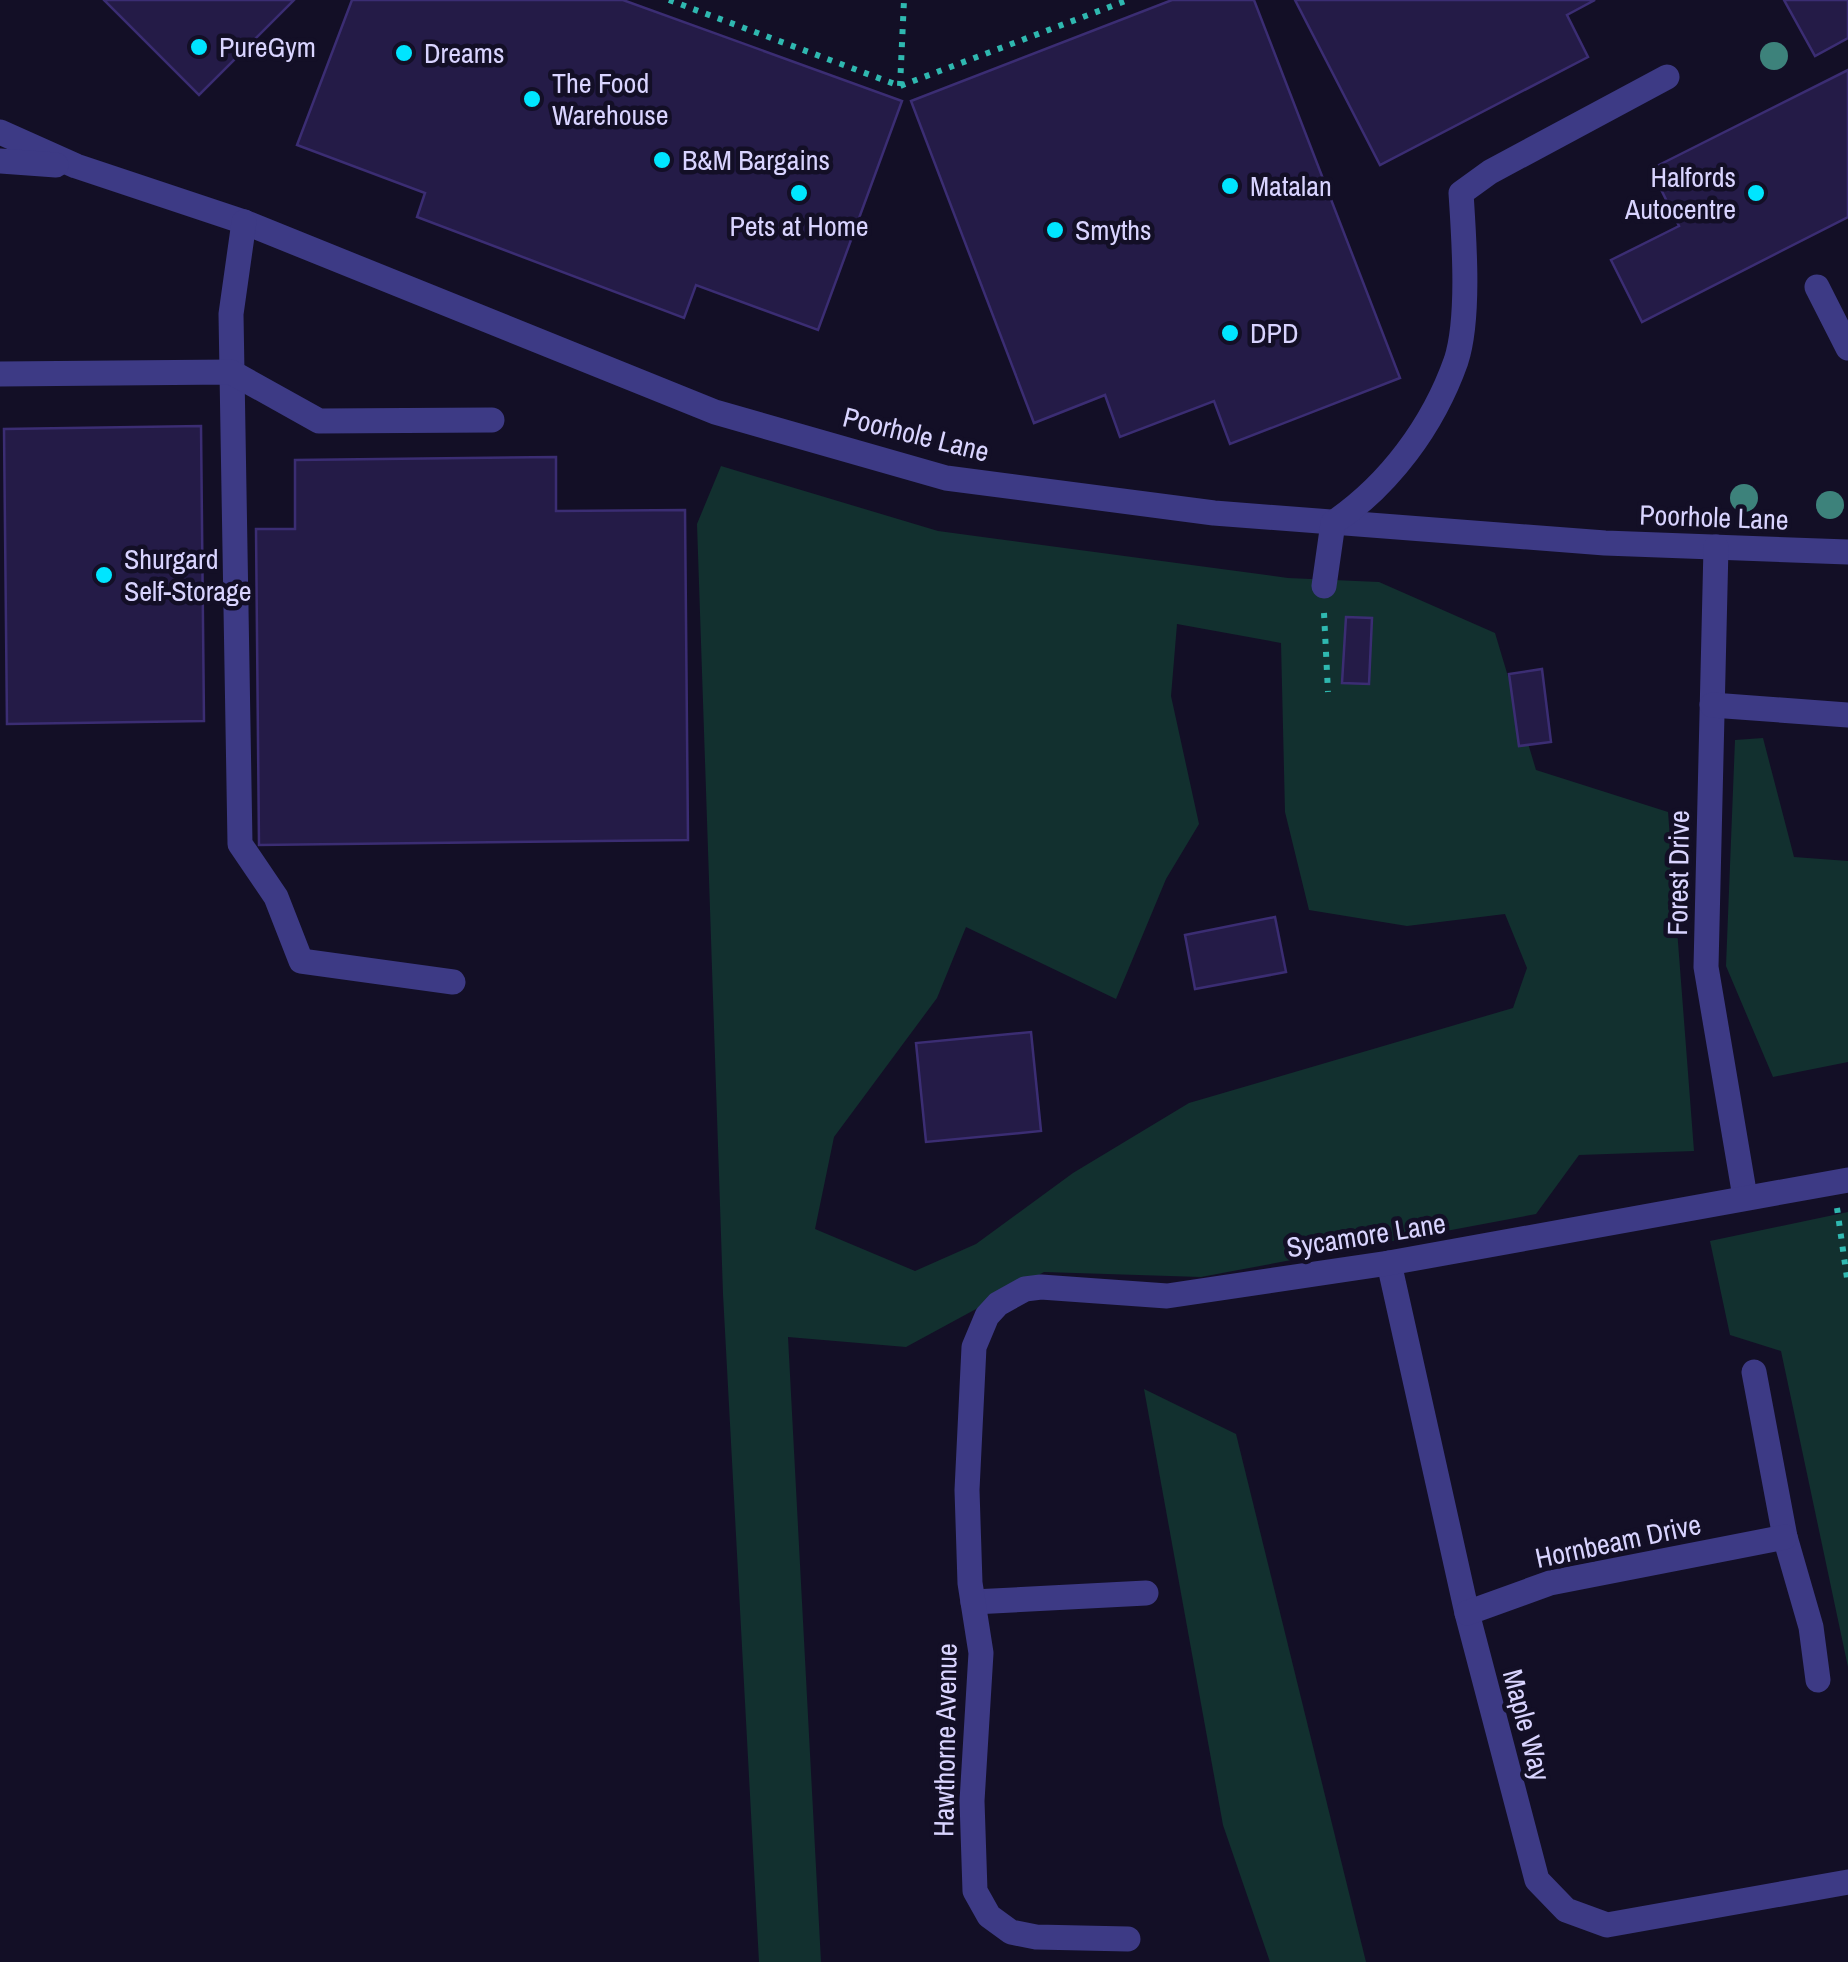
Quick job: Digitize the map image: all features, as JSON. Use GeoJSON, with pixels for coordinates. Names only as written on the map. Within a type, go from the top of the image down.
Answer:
{"type":"FeatureCollection","features":[{"type":"Feature","properties":{"kind":"street"},"geometry":{"type":"LineString","coordinates":[[1324,586],[1332,522],[1370,498],[1422,431],[1457,359],[1465,263],[1461,193],[1490,172],[1667,77]]}},
{"type":"Feature","properties":{"kind":"street","name":"Poorhole Lane"},"geometry":{"type":"LineString","coordinates":[[0,132],[76,166],[244,222],[715,412],[946,478],[1214,513],[1716,547],[1848,552]]}},
{"type":"Feature","properties":{"kind":"street","name":"Poorhole Lane"},"geometry":{"type":"LineString","coordinates":[[0,161],[76,166]]}},
{"type":"Feature","properties":{"kind":"street"},"geometry":{"type":"LineString","coordinates":[[244,222],[231,314],[240,844],[276,897],[300,961],[452,982]]}},
{"type":"Feature","properties":{"kind":"street"},"geometry":{"type":"LineString","coordinates":[[1817,286],[1848,348]]}},
{"type":"Feature","properties":{"kind":"street"},"geometry":{"type":"LineString","coordinates":[[0,374],[232,372],[319,421],[492,420]]}},
{"type":"Feature","properties":{"kind":"street","name":"Forest Drive"},"geometry":{"type":"LineString","coordinates":[[1716,547],[1706,967],[1745,1197]]}},
{"type":"Feature","properties":{"kind":"street"},"geometry":{"type":"LineString","coordinates":[[1712,705],[1848,715]]}},
{"type":"Feature","properties":{"kind":"street","name":"Sycamore Lane"},"geometry":{"type":"LineString","coordinates":[[998,1304],[1025,1289],[1041,1287],[1167,1296],[1388,1263],[1840,1181]]}},
{"type":"Feature","properties":{"kind":"street","name":"Maple Way"},"geometry":{"type":"LineString","coordinates":[[1388,1263],[1466,1613],[1537,1880],[1566,1910],[1608,1925],[1848,1882]]}},
{"type":"Feature","properties":{"kind":"street","name":"Hawthorne Avenue"},"geometry":{"type":"LineString","coordinates":[[998,1304],[987,1316],[974,1347],[968,1490],[973,1602],[981,1653],[972,1801],[975,1891],[980,1904],[1000,1926],[1023,1936],[1128,1939]]}},
{"type":"Feature","properties":{"kind":"street"},"geometry":{"type":"LineString","coordinates":[[1754,1372],[1785,1537],[1811,1627],[1818,1680]]}},
{"type":"Feature","properties":{"kind":"street","name":"Hornbeam Drive"},"geometry":{"type":"LineString","coordinates":[[1466,1613],[1550,1582],[1785,1537]]}},
{"type":"Feature","properties":{"kind":"street"},"geometry":{"type":"LineString","coordinates":[[973,1602],[1146,1594]]}},
{"type":"Feature","properties":{"kind":"path"},"geometry":{"type":"LineString","coordinates":[[670,0],[900,86],[1128,0]]}},
{"type":"Feature","properties":{"kind":"path"},"geometry":{"type":"LineString","coordinates":[[900,86],[904,0]]}},
{"type":"Feature","properties":{"kind":"path"},"geometry":{"type":"LineString","coordinates":[[1324,586],[1328,692]]}},
{"type":"Feature","properties":{"kind":"path"},"geometry":{"type":"LineString","coordinates":[[1840,1181],[1848,1285]]}},
{"type":"Feature","properties":{"kind":"green space"},"geometry":{"type":"Polygon","coordinates":[[[721,466],[938,531],[1288,578],[1379,582],[1495,633],[1536,770],[1668,812],[1694,1151],[1579,1155],[1536,1214],[1201,1277],[1044,1272],[906,1347],[788,1337],[821,1962],[759,1962],[723,1294],[697,524],[721,466]],[[1177,624],[1171,696],[1199,824],[1166,879],[1116,999],[966,927],[937,998],[834,1137],[815,1229],[915,1271],[976,1244],[1073,1173],[1189,1103],[1513,1008],[1527,968],[1505,914],[1407,926],[1309,910],[1285,812],[1281,643],[1177,624]]]}},
{"type":"Feature","properties":{"kind":"green space"},"geometry":{"type":"Polygon","coordinates":[[[1763,738],[1794,857],[1848,861],[1848,1062],[1773,1077],[1726,966],[1735,740],[1763,738]]]}},
{"type":"Feature","properties":{"kind":"green space"},"geometry":{"type":"Polygon","coordinates":[[[1848,1212],[1848,1667],[1781,1351],[1730,1335],[1710,1241],[1848,1212]]]}},
{"type":"Feature","properties":{"kind":"green space"},"geometry":{"type":"Polygon","coordinates":[[[1144,1389],[1236,1434],[1366,1962],[1270,1962],[1223,1825],[1144,1389]]]}},
{"type":"Feature","properties":{"kind":"building","name":"PureGym"},"geometry":{"type":"Polygon","coordinates":[[[104,0],[294,0],[199,95],[104,0]]]}},
{"type":"Feature","properties":{"kind":"building"},"geometry":{"type":"Polygon","coordinates":[[[352,0],[623,0],[902,101],[818,330],[696,285],[684,318],[417,217],[425,193],[297,145],[352,0]]]}},
{"type":"Feature","properties":{"kind":"building"},"geometry":{"type":"Polygon","coordinates":[[[1172,0],[1254,0],[1400,378],[1230,444],[1214,401],[1120,437],[1105,395],[1034,423],[911,101],[1172,0]]]}},
{"type":"Feature","properties":{"kind":"building"},"geometry":{"type":"Polygon","coordinates":[[[1295,0],[1595,0],[1567,15],[1588,57],[1380,165],[1295,0]]]}},
{"type":"Feature","properties":{"kind":"building"},"geometry":{"type":"Polygon","coordinates":[[[1784,0],[1848,0],[1848,38],[1815,56],[1784,0]]]}},
{"type":"Feature","properties":{"kind":"building","name":"Halfords Autocentre"},"geometry":{"type":"Polygon","coordinates":[[[1848,70],[1848,217],[1642,322],[1611,260],[1679,226],[1651,169],[1848,70]]]}},
{"type":"Feature","properties":{"kind":"building","name":"Shurgard Self-Storage"},"geometry":{"type":"Polygon","coordinates":[[[201,426],[204,721],[7,724],[4,429],[201,426]]]}},
{"type":"Feature","properties":{"kind":"building"},"geometry":{"type":"Polygon","coordinates":[[[556,457],[556,511],[685,510],[688,840],[259,845],[256,529],[295,529],[295,460],[556,457]]]}},
{"type":"Feature","properties":{"kind":"building"},"geometry":{"type":"Polygon","coordinates":[[[1346,617],[1372,618],[1369,684],[1342,683],[1346,617]]]}},
{"type":"Feature","properties":{"kind":"building"},"geometry":{"type":"Polygon","coordinates":[[[1542,669],[1551,742],[1519,746],[1509,674],[1542,669]]]}},
{"type":"Feature","properties":{"kind":"building"},"geometry":{"type":"Polygon","coordinates":[[[1275,917],[1286,972],[1195,989],[1185,935],[1275,917]]]}},
{"type":"Feature","properties":{"kind":"building"},"geometry":{"type":"Polygon","coordinates":[[[1031,1032],[1041,1131],[926,1142],[916,1043],[1031,1032]]]}},
{"type":"Feature","properties":{"kind":"place","name":"PureGym"},"geometry":{"type":"Point","coordinates":[199,47]}},
{"type":"Feature","properties":{"kind":"place","name":"Dreams"},"geometry":{"type":"Point","coordinates":[404,53]}},
{"type":"Feature","properties":{"kind":"place","name":"The Food Warehouse"},"geometry":{"type":"Point","coordinates":[532,99]}},
{"type":"Feature","properties":{"kind":"place","name":"B&M Bargains"},"geometry":{"type":"Point","coordinates":[662,160]}},
{"type":"Feature","properties":{"kind":"place","name":"Matalan"},"geometry":{"type":"Point","coordinates":[1230,186]}},
{"type":"Feature","properties":{"kind":"place","name":"Pets at Home"},"geometry":{"type":"Point","coordinates":[799,193]}},
{"type":"Feature","properties":{"kind":"place","name":"Halfords Autocentre"},"geometry":{"type":"Point","coordinates":[1756,193]}},
{"type":"Feature","properties":{"kind":"place","name":"Smyths"},"geometry":{"type":"Point","coordinates":[1055,230]}},
{"type":"Feature","properties":{"kind":"place","name":"DPD"},"geometry":{"type":"Point","coordinates":[1230,333]}},
{"type":"Feature","properties":{"kind":"place","name":"Shurgard Self-Storage"},"geometry":{"type":"Point","coordinates":[104,575]}}]}
